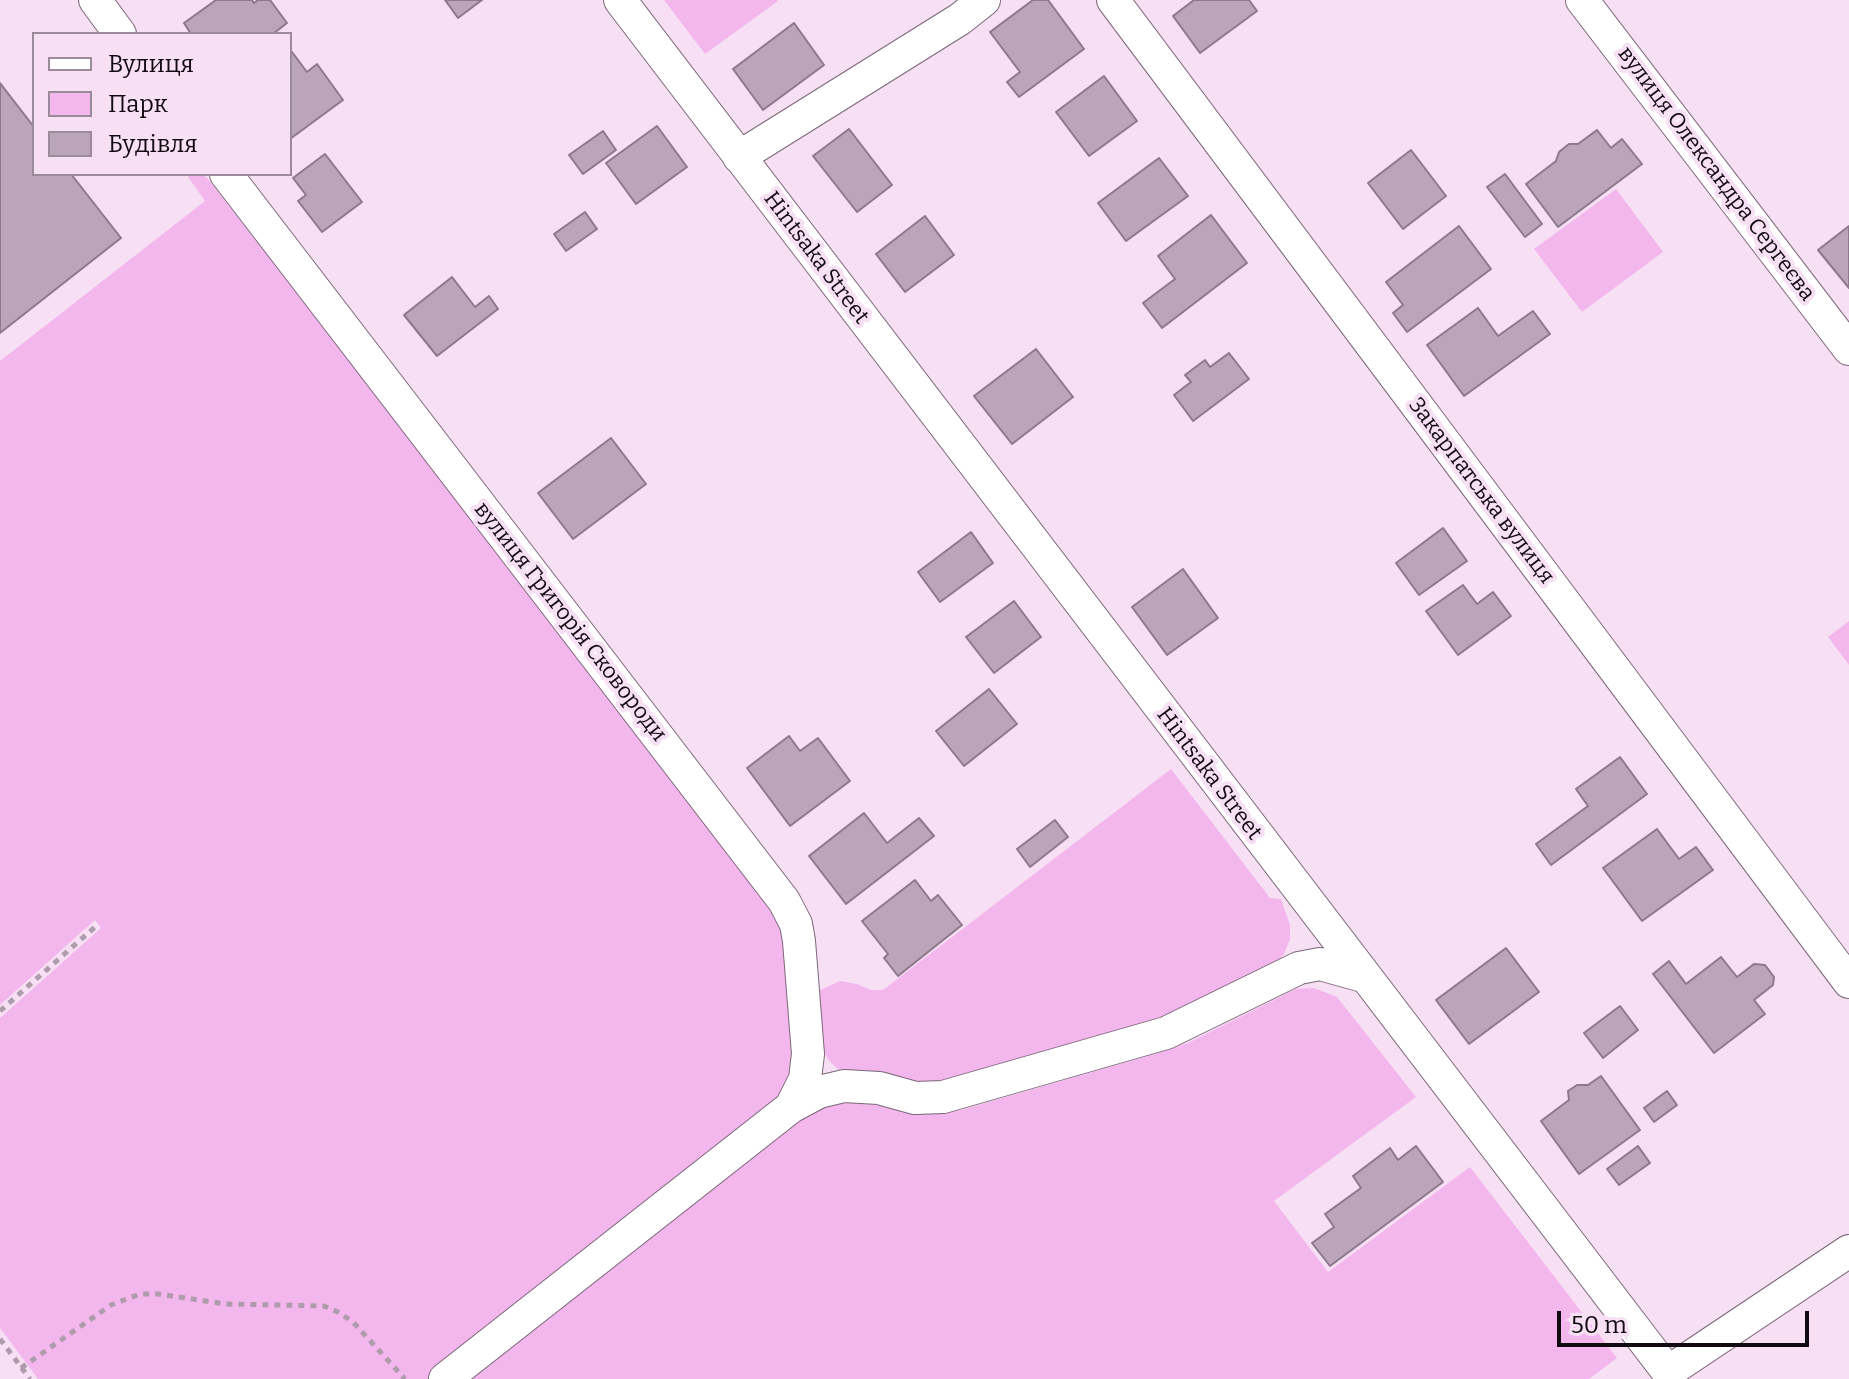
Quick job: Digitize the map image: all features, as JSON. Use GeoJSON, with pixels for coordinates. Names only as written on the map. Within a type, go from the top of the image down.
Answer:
{"type":"FeatureCollection","features":[{"type":"Feature","properties":{"kind":"street"},"geometry":{"type":"LineString","coordinates":[[95,0],[119,32]]}},
{"type":"Feature","properties":{"kind":"street","name":"Hintsaka Street"},"geometry":{"type":"LineString","coordinates":[[620,0],[1668,1372],[1849,1251]]}},
{"type":"Feature","properties":{"kind":"street"},"geometry":{"type":"LineString","coordinates":[[739,157],[960,19],[984,0]]}},
{"type":"Feature","properties":{"kind":"street","name":"Закарпатська вулиця"},"geometry":{"type":"LineString","coordinates":[[1113,0],[1849,982]]}},
{"type":"Feature","properties":{"kind":"street","name":"вулиця Олександра Сергеєва"},"geometry":{"type":"LineString","coordinates":[[1582,0],[1849,349]]}},
{"type":"Feature","properties":{"kind":"street","name":"вулиця Григорія Сковороди"},"geometry":{"type":"LineString","coordinates":[[228,176],[784,901],[796,924],[799,941],[808,1054],[805,1079],[791,1107]]}},
{"type":"Feature","properties":{"kind":"street"},"geometry":{"type":"LineString","coordinates":[[445,1379],[791,1107],[819,1092],[844,1086],[879,1088],[915,1098],[943,1097],[1166,1033],[1299,968],[1320,964],[1363,976]]}},
{"type":"Feature","properties":{"kind":"path"},"geometry":{"type":"LineString","coordinates":[[0,1011],[95,927]]}},
{"type":"Feature","properties":{"kind":"path"},"geometry":{"type":"LineString","coordinates":[[21,1368],[111,1305],[140,1294],[158,1294],[226,1304],[324,1306],[353,1322],[405,1379]]}},
{"type":"Feature","properties":{"kind":"path"},"geometry":{"type":"LineString","coordinates":[[0,1339],[30,1379]]}},
{"type":"Feature","properties":{"kind":"green space"},"geometry":{"type":"Polygon","coordinates":[[[664,0],[777,0],[778,1],[705,54],[664,0]]]}},
{"type":"Feature","properties":{"kind":"green space"},"geometry":{"type":"Polygon","coordinates":[[[204,176],[208,179],[754,882],[782,927],[797,1057],[789,1088],[756,1121],[427,1379],[38,1379],[0,1328],[0,1018],[101,928],[95,920],[0,1005],[0,361],[205,201],[188,177],[204,176]]]}},
{"type":"Feature","properties":{"kind":"green space"},"geometry":{"type":"Polygon","coordinates":[[[1616,189],[1663,252],[1582,312],[1534,249],[1616,189]]]}},
{"type":"Feature","properties":{"kind":"green space"},"geometry":{"type":"Polygon","coordinates":[[[1849,621],[1849,665],[1828,637],[1849,621]]]}},
{"type":"Feature","properties":{"kind":"green space"},"geometry":{"type":"Polygon","coordinates":[[[1171,769],[1270,898],[1281,899],[1290,925],[1290,939],[1275,965],[1192,1011],[932,1086],[842,1072],[830,1062],[822,1049],[818,991],[840,981],[871,990],[883,990],[1171,769]]]}},
{"type":"Feature","properties":{"kind":"green space"},"geometry":{"type":"Polygon","coordinates":[[[1314,988],[1337,997],[1416,1097],[1274,1201],[1328,1272],[1470,1167],[1617,1358],[1589,1379],[469,1379],[801,1118],[823,1106],[843,1101],[872,1101],[936,1114],[961,1110],[1188,1043],[1296,989],[1314,988]]]}},
{"type":"Feature","properties":{"kind":"building"},"geometry":{"type":"Polygon","coordinates":[[[216,0],[252,0],[254,3],[270,0],[287,23],[276,32],[190,32],[184,23],[216,0]]]}},
{"type":"Feature","properties":{"kind":"building"},"geometry":{"type":"Polygon","coordinates":[[[445,0],[482,0],[458,18],[445,0]]]}},
{"type":"Feature","properties":{"kind":"building"},"geometry":{"type":"Polygon","coordinates":[[[1033,0],[1048,0],[1084,49],[1019,97],[1007,82],[1020,72],[990,32],[1033,0]]]}},
{"type":"Feature","properties":{"kind":"building"},"geometry":{"type":"Polygon","coordinates":[[[1194,0],[1249,0],[1257,11],[1200,53],[1173,16],[1194,0]]]}},
{"type":"Feature","properties":{"kind":"building"},"geometry":{"type":"Polygon","coordinates":[[[794,23],[824,65],[763,110],[733,69],[794,23]]]}},
{"type":"Feature","properties":{"kind":"building"},"geometry":{"type":"Polygon","coordinates":[[[292,52],[307,72],[317,64],[343,100],[292,138],[292,52]]]}},
{"type":"Feature","properties":{"kind":"building"},"geometry":{"type":"Polygon","coordinates":[[[1104,76],[1137,121],[1089,156],[1056,112],[1104,76]]]}},
{"type":"Feature","properties":{"kind":"building"},"geometry":{"type":"Polygon","coordinates":[[[0,83],[32,124],[32,176],[73,176],[121,238],[0,333],[0,83]]]}},
{"type":"Feature","properties":{"kind":"building"},"geometry":{"type":"Polygon","coordinates":[[[657,126],[687,167],[636,204],[606,163],[657,126]]]}},
{"type":"Feature","properties":{"kind":"building"},"geometry":{"type":"Polygon","coordinates":[[[849,129],[892,185],[857,212],[813,156],[849,129]]]}},
{"type":"Feature","properties":{"kind":"building"},"geometry":{"type":"Polygon","coordinates":[[[1597,130],[1611,148],[1622,139],[1642,164],[1558,227],[1526,184],[1556,161],[1559,152],[1569,144],[1578,144],[1597,130]]]}},
{"type":"Feature","properties":{"kind":"building"},"geometry":{"type":"Polygon","coordinates":[[[603,131],[616,150],[583,174],[569,155],[603,131]]]}},
{"type":"Feature","properties":{"kind":"building"},"geometry":{"type":"Polygon","coordinates":[[[1411,150],[1446,196],[1403,229],[1368,183],[1411,150]]]}},
{"type":"Feature","properties":{"kind":"building"},"geometry":{"type":"Polygon","coordinates":[[[325,154],[362,202],[322,232],[298,201],[306,195],[293,178],[325,154]]]}},
{"type":"Feature","properties":{"kind":"building"},"geometry":{"type":"Polygon","coordinates":[[[1159,158],[1188,196],[1126,241],[1098,203],[1159,158]]]}},
{"type":"Feature","properties":{"kind":"building"},"geometry":{"type":"Polygon","coordinates":[[[1505,174],[1542,224],[1525,237],[1487,187],[1505,174]]]}},
{"type":"Feature","properties":{"kind":"building"},"geometry":{"type":"Polygon","coordinates":[[[585,212],[597,229],[566,251],[554,234],[585,212]]]}},
{"type":"Feature","properties":{"kind":"building"},"geometry":{"type":"Polygon","coordinates":[[[1211,215],[1247,263],[1162,328],[1143,303],[1175,279],[1158,256],[1211,215]]]}},
{"type":"Feature","properties":{"kind":"building"},"geometry":{"type":"Polygon","coordinates":[[[925,216],[954,255],[905,292],[876,254],[925,216]]]}},
{"type":"Feature","properties":{"kind":"building"},"geometry":{"type":"Polygon","coordinates":[[[1459,226],[1491,269],[1407,332],[1393,313],[1403,305],[1386,282],[1459,226]]]}},
{"type":"Feature","properties":{"kind":"building"},"geometry":{"type":"Polygon","coordinates":[[[1849,226],[1849,288],[1818,250],[1849,226]]]}},
{"type":"Feature","properties":{"kind":"building"},"geometry":{"type":"Polygon","coordinates":[[[452,277],[475,307],[489,296],[498,309],[437,356],[404,315],[452,277]]]}},
{"type":"Feature","properties":{"kind":"building"},"geometry":{"type":"Polygon","coordinates":[[[1478,308],[1498,336],[1533,311],[1550,334],[1464,396],[1427,345],[1478,308]]]}},
{"type":"Feature","properties":{"kind":"building"},"geometry":{"type":"Polygon","coordinates":[[[1036,349],[1073,397],[1012,444],[974,396],[1036,349]]]}},
{"type":"Feature","properties":{"kind":"building"},"geometry":{"type":"Polygon","coordinates":[[[1229,353],[1249,379],[1193,421],[1174,395],[1191,382],[1185,375],[1205,360],[1210,367],[1229,353]]]}},
{"type":"Feature","properties":{"kind":"building"},"geometry":{"type":"Polygon","coordinates":[[[611,438],[646,484],[573,539],[538,493],[611,438]]]}},
{"type":"Feature","properties":{"kind":"building"},"geometry":{"type":"Polygon","coordinates":[[[1443,528],[1467,561],[1419,595],[1396,563],[1443,528]]]}},
{"type":"Feature","properties":{"kind":"building"},"geometry":{"type":"Polygon","coordinates":[[[971,532],[993,563],[940,602],[918,572],[971,532]]]}},
{"type":"Feature","properties":{"kind":"building"},"geometry":{"type":"Polygon","coordinates":[[[1183,569],[1218,618],[1167,655],[1132,607],[1183,569]]]}},
{"type":"Feature","properties":{"kind":"building"},"geometry":{"type":"Polygon","coordinates":[[[1463,585],[1477,604],[1493,592],[1511,616],[1458,655],[1426,611],[1463,585]]]}},
{"type":"Feature","properties":{"kind":"building"},"geometry":{"type":"Polygon","coordinates":[[[1014,601],[1041,637],[994,673],[966,637],[1014,601]]]}},
{"type":"Feature","properties":{"kind":"building"},"geometry":{"type":"Polygon","coordinates":[[[989,689],[1017,724],[964,766],[936,731],[989,689]]]}},
{"type":"Feature","properties":{"kind":"building"},"geometry":{"type":"Polygon","coordinates":[[[789,736],[800,751],[818,738],[850,781],[790,826],[747,768],[789,736]]]}},
{"type":"Feature","properties":{"kind":"building"},"geometry":{"type":"Polygon","coordinates":[[[1620,757],[1647,794],[1551,865],[1536,844],[1588,806],[1576,789],[1620,757]]]}},
{"type":"Feature","properties":{"kind":"building"},"geometry":{"type":"Polygon","coordinates":[[[864,813],[887,843],[919,818],[934,836],[846,904],[809,856],[864,813]]]}},
{"type":"Feature","properties":{"kind":"building"},"geometry":{"type":"Polygon","coordinates":[[[1055,820],[1068,837],[1030,867],[1017,849],[1055,820]]]}},
{"type":"Feature","properties":{"kind":"building"},"geometry":{"type":"Polygon","coordinates":[[[1657,829],[1679,859],[1696,847],[1713,870],[1642,921],[1603,868],[1657,829]]]}},
{"type":"Feature","properties":{"kind":"building"},"geometry":{"type":"Polygon","coordinates":[[[915,880],[931,901],[938,895],[962,925],[898,976],[884,958],[888,954],[862,921],[915,880]]]}},
{"type":"Feature","properties":{"kind":"building"},"geometry":{"type":"Polygon","coordinates":[[[1506,948],[1539,992],[1469,1044],[1436,1000],[1506,948]]]}},
{"type":"Feature","properties":{"kind":"building"},"geometry":{"type":"Polygon","coordinates":[[[1721,957],[1737,977],[1754,964],[1765,965],[1774,977],[1773,985],[1754,1000],[1765,1014],[1714,1053],[1653,974],[1669,961],[1686,984],[1721,957]]]}},
{"type":"Feature","properties":{"kind":"building"},"geometry":{"type":"Polygon","coordinates":[[[1620,1006],[1638,1030],[1603,1058],[1584,1033],[1620,1006]]]}},
{"type":"Feature","properties":{"kind":"building"},"geometry":{"type":"Polygon","coordinates":[[[1601,1076],[1640,1130],[1579,1174],[1541,1121],[1569,1100],[1568,1091],[1577,1085],[1588,1085],[1601,1076]]]}},
{"type":"Feature","properties":{"kind":"building"},"geometry":{"type":"Polygon","coordinates":[[[1667,1091],[1677,1105],[1654,1122],[1644,1108],[1667,1091]]]}},
{"type":"Feature","properties":{"kind":"building"},"geometry":{"type":"Polygon","coordinates":[[[1416,1146],[1443,1182],[1330,1266],[1312,1243],[1334,1227],[1325,1214],[1361,1188],[1353,1176],[1390,1148],[1398,1160],[1416,1146]]]}},
{"type":"Feature","properties":{"kind":"building"},"geometry":{"type":"Polygon","coordinates":[[[1638,1146],[1650,1163],[1619,1185],[1607,1169],[1638,1146]]]}}]}
